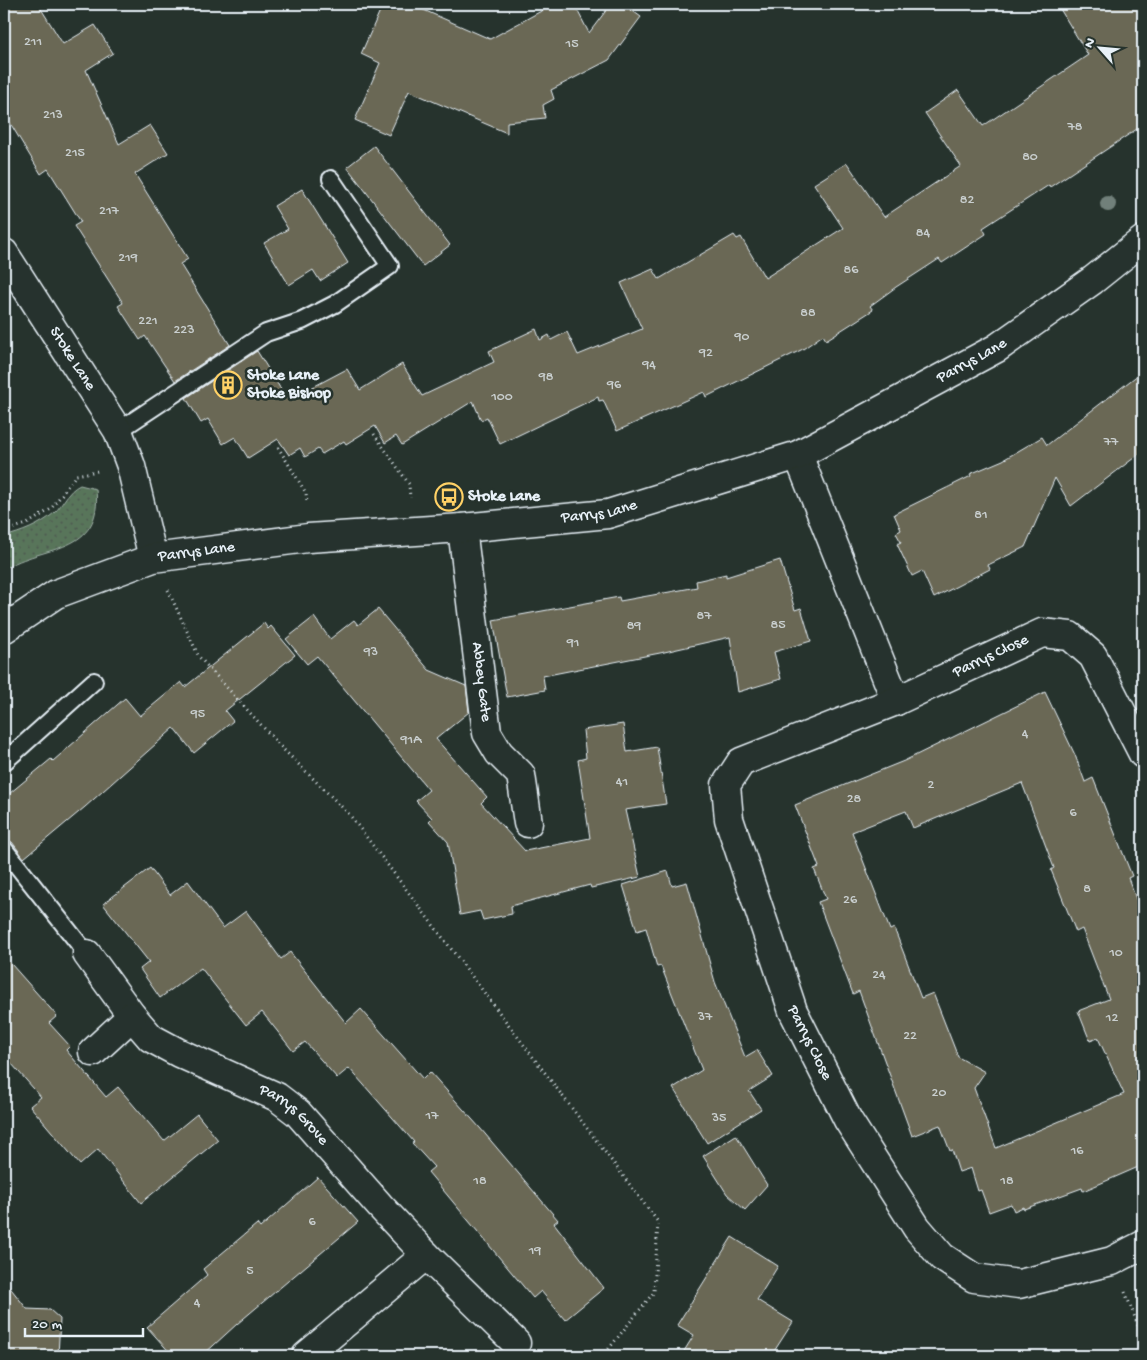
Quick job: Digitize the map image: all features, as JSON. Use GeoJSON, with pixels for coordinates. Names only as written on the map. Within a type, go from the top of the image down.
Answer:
{"type":"FeatureCollection","features":[{"type":"Feature","properties":{"kind":"street","name":"Parrys Lane"},"geometry":{"type":"LineString","coordinates":[[4,629],[56,594],[153,558],[308,538],[462,528],[608,514],[798,455],[997,348],[1093,280],[1143,240]]}},
{"type":"Feature","properties":{"kind":"street","name":"Stoke Lane"},"geometry":{"type":"LineString","coordinates":[[4,253],[118,431],[131,466],[153,558]]}},
{"type":"Feature","properties":{"kind":"street"},"geometry":{"type":"LineString","coordinates":[[798,455],[896,701]]}},
{"type":"Feature","properties":{"kind":"street","name":"Abbey Gate"},"geometry":{"type":"LineString","coordinates":[[462,528],[487,733],[499,754],[521,774],[528,824]]}},
{"type":"Feature","properties":{"kind":"street","name":"Parrys Close"},"geometry":{"type":"LineString","coordinates":[[1143,754],[1094,656],[1070,636],[1042,633],[896,701],[741,762],[726,785],[729,819],[793,1011],[848,1120],[917,1228],[942,1257],[974,1278],[1019,1284],[1112,1261],[1143,1245]]}},
{"type":"Feature","properties":{"kind":"street","name":"Parrys Grove"},"geometry":{"type":"LineString","coordinates":[[87,954],[132,1016],[151,1038],[179,1053],[277,1096],[298,1113],[426,1255],[516,1343]]}},
{"type":"Feature","properties":{"kind":"street"},"geometry":{"type":"LineString","coordinates":[[93,1052],[132,1016]]}},
{"type":"Feature","properties":{"kind":"street"},"geometry":{"type":"LineString","coordinates":[[306,1356],[426,1255]]}},
{"type":"Feature","properties":{"kind":"lane"},"geometry":{"type":"LineString","coordinates":[[118,431],[266,332],[302,321],[335,304],[390,266],[331,179]]}},
{"type":"Feature","properties":{"kind":"lane"},"geometry":{"type":"LineString","coordinates":[[4,762],[94,681]]}},
{"type":"Feature","properties":{"kind":"lane"},"geometry":{"type":"LineString","coordinates":[[4,849],[87,954]]}},
{"type":"Feature","properties":{"kind":"path"},"geometry":{"type":"LineString","coordinates":[[374,434],[409,484]]}},
{"type":"Feature","properties":{"kind":"path"},"geometry":{"type":"LineString","coordinates":[[278,447],[306,493]]}},
{"type":"Feature","properties":{"kind":"path"},"geometry":{"type":"LineString","coordinates":[[4,531],[27,524],[51,509],[76,475],[131,466]]}},
{"type":"Feature","properties":{"kind":"path"},"geometry":{"type":"LineString","coordinates":[[153,558],[199,657],[284,750],[349,814],[658,1222],[654,1292],[603,1356]]}},
{"type":"Feature","properties":{"kind":"path"},"geometry":{"type":"LineString","coordinates":[[1112,1261],[1143,1338]]}},
{"type":"Feature","properties":{"kind":"green space"},"geometry":{"type":"Polygon","coordinates":[[[80,485],[96,489],[96,511],[90,526],[80,537],[67,545],[19,561],[4,569],[4,537],[30,528],[48,518],[69,494],[80,485]]]}},
{"type":"Feature","properties":{"kind":"building"},"geometry":{"type":"Polygon","coordinates":[[[4,4],[38,4],[63,44],[95,25],[113,53],[86,70],[119,144],[150,125],[168,153],[135,174],[188,259],[180,264],[230,345],[175,381],[145,336],[140,340],[118,306],[123,303],[74,226],[81,222],[48,169],[41,174],[4,113],[4,4]]]}},
{"type":"Feature","properties":{"kind":"building"},"geometry":{"type":"Polygon","coordinates":[[[383,4],[410,4],[490,39],[554,4],[574,4],[589,33],[611,4],[623,4],[641,17],[609,60],[551,90],[554,99],[543,105],[545,118],[507,122],[507,133],[409,91],[389,135],[355,120],[380,63],[361,54],[383,4]]]}},
{"type":"Feature","properties":{"kind":"building"},"geometry":{"type":"Polygon","coordinates":[[[1057,4],[1143,4],[1143,125],[1050,187],[1049,185],[983,228],[986,234],[942,263],[939,259],[896,287],[870,306],[873,310],[826,340],[823,335],[803,349],[706,397],[704,392],[617,431],[603,400],[599,401],[598,397],[500,444],[487,417],[481,420],[473,401],[402,445],[396,436],[385,443],[375,426],[346,444],[344,441],[322,454],[318,449],[305,457],[300,448],[289,455],[278,439],[248,458],[235,437],[223,444],[208,419],[201,423],[186,398],[257,351],[287,399],[309,385],[311,388],[347,369],[360,390],[402,364],[422,396],[494,362],[489,351],[536,329],[540,340],[549,335],[551,340],[567,332],[578,355],[642,329],[621,283],[653,269],[659,279],[734,235],[737,239],[741,237],[765,278],[843,228],[814,184],[847,163],[884,217],[961,166],[925,113],[958,90],[983,126],[1088,55],[1057,4]]]}},
{"type":"Feature","properties":{"kind":"building"},"geometry":{"type":"Polygon","coordinates":[[[374,146],[450,245],[423,266],[347,167],[374,146]]]}},
{"type":"Feature","properties":{"kind":"building"},"geometry":{"type":"Polygon","coordinates":[[[302,189],[348,263],[320,281],[313,270],[289,285],[264,243],[288,229],[274,206],[302,189]]]}},
{"type":"Feature","properties":{"kind":"building"},"geometry":{"type":"Polygon","coordinates":[[[1143,371],[1143,451],[1071,506],[1055,478],[1025,547],[988,565],[990,569],[934,598],[922,571],[912,576],[897,544],[901,542],[896,533],[901,530],[894,514],[971,476],[970,474],[1003,460],[1042,437],[1047,445],[1143,371]]]}},
{"type":"Feature","properties":{"kind":"building"},"geometry":{"type":"Polygon","coordinates":[[[780,560],[795,610],[801,608],[811,641],[774,652],[781,679],[738,692],[730,637],[543,676],[545,690],[507,697],[493,620],[619,597],[620,601],[697,587],[696,581],[726,574],[726,577],[780,560]]]}},
{"type":"Feature","properties":{"kind":"building"},"geometry":{"type":"Polygon","coordinates":[[[378,609],[429,670],[466,686],[469,712],[436,739],[487,797],[481,803],[525,851],[590,838],[578,760],[586,758],[583,730],[623,724],[627,752],[657,747],[666,804],[625,810],[640,877],[591,888],[590,885],[511,906],[512,914],[483,920],[480,911],[460,915],[448,842],[429,821],[432,818],[416,801],[429,790],[317,656],[307,664],[286,639],[314,617],[330,639],[354,620],[358,625],[378,609]]]}},
{"type":"Feature","properties":{"kind":"building"},"geometry":{"type":"Polygon","coordinates":[[[264,623],[268,629],[271,626],[295,655],[225,711],[233,721],[194,753],[174,728],[24,858],[12,842],[4,839],[4,798],[51,759],[53,761],[125,698],[140,716],[181,682],[185,687],[264,623]]]}},
{"type":"Feature","properties":{"kind":"building"},"geometry":{"type":"Polygon","coordinates":[[[1045,692],[1075,755],[1085,782],[1093,778],[1132,876],[1128,878],[1143,917],[1143,1165],[1083,1191],[1082,1188],[1024,1209],[1023,1207],[1014,1211],[1011,1204],[989,1212],[981,1190],[978,1191],[971,1168],[959,1172],[952,1150],[950,1151],[940,1125],[912,1136],[859,991],[853,994],[818,902],[826,899],[814,869],[819,867],[795,805],[904,761],[1045,692]],[[1022,783],[913,828],[906,811],[852,832],[890,930],[894,928],[921,998],[933,993],[958,1057],[985,1072],[974,1088],[996,1148],[1124,1094],[1098,1038],[1090,1041],[1078,1011],[1109,999],[1082,929],[1076,932],[1051,870],[1054,868],[1022,783]]]}},
{"type":"Feature","properties":{"kind":"building"},"geometry":{"type":"Polygon","coordinates":[[[150,868],[170,895],[188,881],[223,928],[246,911],[281,959],[290,952],[346,1023],[361,1009],[423,1079],[430,1072],[558,1220],[554,1223],[604,1288],[565,1320],[541,1291],[533,1298],[428,1172],[434,1167],[412,1143],[414,1142],[349,1068],[337,1078],[305,1042],[293,1051],[262,1012],[246,1025],[201,968],[160,998],[140,969],[149,962],[103,904],[150,868]]]}},
{"type":"Feature","properties":{"kind":"building"},"geometry":{"type":"Polygon","coordinates":[[[668,871],[672,886],[687,882],[715,982],[745,1057],[757,1050],[773,1076],[749,1091],[761,1109],[707,1143],[673,1088],[702,1070],[661,966],[657,967],[646,928],[637,931],[623,885],[668,871]]]}},
{"type":"Feature","properties":{"kind":"building"},"geometry":{"type":"Polygon","coordinates":[[[4,956],[57,1016],[49,1023],[70,1046],[66,1050],[106,1097],[118,1087],[164,1141],[197,1114],[218,1140],[141,1203],[98,1149],[80,1165],[30,1106],[41,1097],[4,1055],[4,956]]]}},
{"type":"Feature","properties":{"kind":"building"},"geometry":{"type":"Polygon","coordinates":[[[736,1135],[767,1185],[745,1210],[727,1194],[703,1156],[736,1135]]]}},
{"type":"Feature","properties":{"kind":"building"},"geometry":{"type":"Polygon","coordinates":[[[318,1177],[358,1222],[202,1356],[173,1356],[147,1327],[207,1275],[203,1269],[257,1224],[260,1228],[318,1177]]]}},
{"type":"Feature","properties":{"kind":"building"},"geometry":{"type":"Polygon","coordinates":[[[732,1237],[778,1266],[757,1300],[793,1322],[771,1356],[681,1356],[694,1335],[677,1325],[732,1237]]]}},
{"type":"Feature","properties":{"kind":"building"},"geometry":{"type":"Polygon","coordinates":[[[4,1280],[27,1309],[50,1310],[60,1319],[58,1356],[4,1356],[4,1280]]]}},
{"type":"Feature","properties":{"kind":"place","name":"Stoke Lane Stoke Bishop"},"geometry":{"type":"Point","coordinates":[228,385]}},
{"type":"Feature","properties":{"kind":"place","name":"Stoke Lane"},"geometry":{"type":"Point","coordinates":[449,497]}}]}
